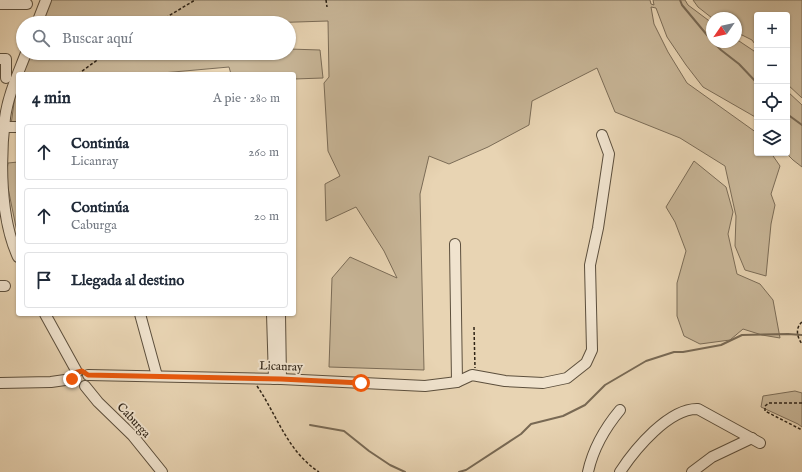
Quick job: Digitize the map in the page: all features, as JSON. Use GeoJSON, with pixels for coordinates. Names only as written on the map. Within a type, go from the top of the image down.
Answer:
{"type":"FeatureCollection","features":[{"type":"Feature","properties":{"kind":"street"},"geometry":{"type":"LineString","coordinates":[[40,16],[46,0]]}},
{"type":"Feature","properties":{"kind":"street"},"geometry":{"type":"LineString","coordinates":[[0,4],[27,4]]}},
{"type":"Feature","properties":{"kind":"street"},"geometry":{"type":"LineString","coordinates":[[0,59],[6,60],[6,78]]}},
{"type":"Feature","properties":{"kind":"street"},"geometry":{"type":"LineString","coordinates":[[18,72],[23,60]]}},
{"type":"Feature","properties":{"kind":"street"},"geometry":{"type":"LineString","coordinates":[[16,77],[12,87],[5,122],[1,184],[7,221],[16,250]]}},
{"type":"Feature","properties":{"kind":"street"},"geometry":{"type":"LineString","coordinates":[[5,122],[16,126]]}},
{"type":"Feature","properties":{"kind":"street"},"geometry":{"type":"LineString","coordinates":[[472,375],[505,381],[543,383],[567,378],[586,363],[592,350],[590,265],[598,228],[609,154],[602,135]]}},
{"type":"Feature","properties":{"kind":"street"},"geometry":{"type":"LineString","coordinates":[[455,244],[457,382]]}},
{"type":"Feature","properties":{"kind":"street"},"geometry":{"type":"LineString","coordinates":[[46,316],[74,375]]}},
{"type":"Feature","properties":{"kind":"street"},"geometry":{"type":"LineString","coordinates":[[141,316],[157,376]]}},
{"type":"Feature","properties":{"kind":"street"},"geometry":{"type":"LineString","coordinates":[[272,316],[278,379]]}},
{"type":"Feature","properties":{"kind":"street"},"geometry":{"type":"LineString","coordinates":[[278,379],[280,316]]}},
{"type":"Feature","properties":{"kind":"street"},"geometry":{"type":"LineString","coordinates":[[0,383],[51,382],[84,372],[88,375],[89,380],[85,386]]}},
{"type":"Feature","properties":{"kind":"street","name":"Caburga"},"geometry":{"type":"LineString","coordinates":[[74,375],[73,384],[78,388],[85,386],[98,402],[133,436],[162,472]]}},
{"type":"Feature","properties":{"kind":"street","name":"Licanray"},"geometry":{"type":"LineString","coordinates":[[88,375],[249,378],[425,386],[457,382],[472,375]]}},
{"type":"Feature","properties":{"kind":"street"},"geometry":{"type":"LineString","coordinates":[[620,472],[651,434],[666,422],[689,409],[698,409],[756,440],[712,457],[695,472]]}},
{"type":"Feature","properties":{"kind":"street"},"geometry":{"type":"LineString","coordinates":[[626,472],[644,448],[661,431],[698,409]]}},
{"type":"Feature","properties":{"kind":"street"},"geometry":{"type":"LineString","coordinates":[[588,472],[594,453],[607,426],[620,410]]}},
{"type":"Feature","properties":{"kind":"path"},"geometry":{"type":"LineString","coordinates":[[169,16],[196,0]]}},
{"type":"Feature","properties":{"kind":"path"},"geometry":{"type":"LineString","coordinates":[[326,0],[327,7]]}},
{"type":"Feature","properties":{"kind":"path"},"geometry":{"type":"LineString","coordinates":[[81,72],[97,60]]}},
{"type":"Feature","properties":{"kind":"path"},"geometry":{"type":"LineString","coordinates":[[802,322],[797,331],[798,338],[802,344]]}},
{"type":"Feature","properties":{"kind":"path"},"geometry":{"type":"LineString","coordinates":[[472,375],[475,369],[474,328]]}},
{"type":"Feature","properties":{"kind":"path"},"geometry":{"type":"LineString","coordinates":[[249,378],[259,389],[292,445],[303,460],[318,472]]}},
{"type":"Feature","properties":{"kind":"path"},"geometry":{"type":"LineString","coordinates":[[802,403],[769,403],[765,406],[765,411],[802,430]]}},
{"type":"Feature","properties":{"kind":"shaded area"},"geometry":{"type":"Polygon","coordinates":[[[51,0],[650,0],[651,4],[654,5],[653,0],[685,0],[688,5],[706,18],[706,48],[742,48],[742,43],[754,51],[754,116],[703,87],[667,37],[656,8],[651,7],[654,24],[668,52],[687,83],[754,131],[754,156],[773,156],[780,166],[771,194],[775,205],[771,224],[766,276],[745,270],[735,246],[736,216],[725,166],[680,138],[615,112],[597,68],[532,101],[529,125],[488,147],[449,164],[429,156],[420,194],[424,370],[329,367],[332,278],[350,257],[397,278],[384,251],[356,207],[326,221],[325,184],[340,176],[328,151],[324,83],[329,77],[328,21],[296,22],[296,16],[45,16],[51,0]]]}},
{"type":"Feature","properties":{"kind":"shaded area"},"geometry":{"type":"Polygon","coordinates":[[[693,0],[802,0],[802,98],[790,87],[790,12],[754,12],[754,43],[752,40],[742,35],[742,12],[706,12],[706,13],[698,7],[693,0]]]}},
{"type":"Feature","properties":{"kind":"shaded area"},"geometry":{"type":"Polygon","coordinates":[[[296,49],[320,50],[323,78],[296,79],[296,72],[230,72],[229,67],[173,72],[24,72],[28,60],[296,60],[296,49]]]}},
{"type":"Feature","properties":{"kind":"shaded area"},"geometry":{"type":"Polygon","coordinates":[[[16,92],[16,125],[11,125],[16,92]]]}},
{"type":"Feature","properties":{"kind":"shaded area"},"geometry":{"type":"Polygon","coordinates":[[[790,94],[802,105],[802,167],[789,156],[790,94]]]}},
{"type":"Feature","properties":{"kind":"shaded area"},"geometry":{"type":"Polygon","coordinates":[[[694,161],[726,187],[733,212],[728,234],[737,274],[760,284],[773,300],[780,338],[762,335],[743,329],[730,340],[700,344],[684,336],[677,316],[677,283],[686,251],[675,222],[666,207],[694,161]]]}},
{"type":"Feature","properties":{"kind":"shaded area"},"geometry":{"type":"Polygon","coordinates":[[[16,162],[16,227],[6,178],[8,163],[16,162]]]}},
{"type":"Feature","properties":{"kind":"shaded area"},"geometry":{"type":"Polygon","coordinates":[[[795,391],[802,393],[802,427],[761,407],[763,396],[795,391]]]}},
{"type":"Feature","properties":{"kind":"waterway"},"geometry":{"type":"LineString","coordinates":[[680,0],[682,5],[706,34]]}},
{"type":"Feature","properties":{"kind":"waterway"},"geometry":{"type":"LineString","coordinates":[[719,48],[739,64],[754,80]]}},
{"type":"Feature","properties":{"kind":"waterway"},"geometry":{"type":"LineString","coordinates":[[790,116],[802,125]]}},
{"type":"Feature","properties":{"kind":"waterway"},"geometry":{"type":"LineString","coordinates":[[459,472],[466,470],[521,434],[531,424],[563,416],[585,405],[605,385],[646,361],[674,352],[683,352],[721,345],[742,335],[802,335]]}},
{"type":"Feature","properties":{"kind":"waterway"},"geometry":{"type":"LineString","coordinates":[[310,425],[344,431],[369,451],[390,465],[405,472]]}},
{"type":"Feature","properties":{"kind":"route"},"geometry":{"type":"LineString","coordinates":[[72,379],[74,373],[82,371],[88,375],[281,379],[361,383]]}}]}
